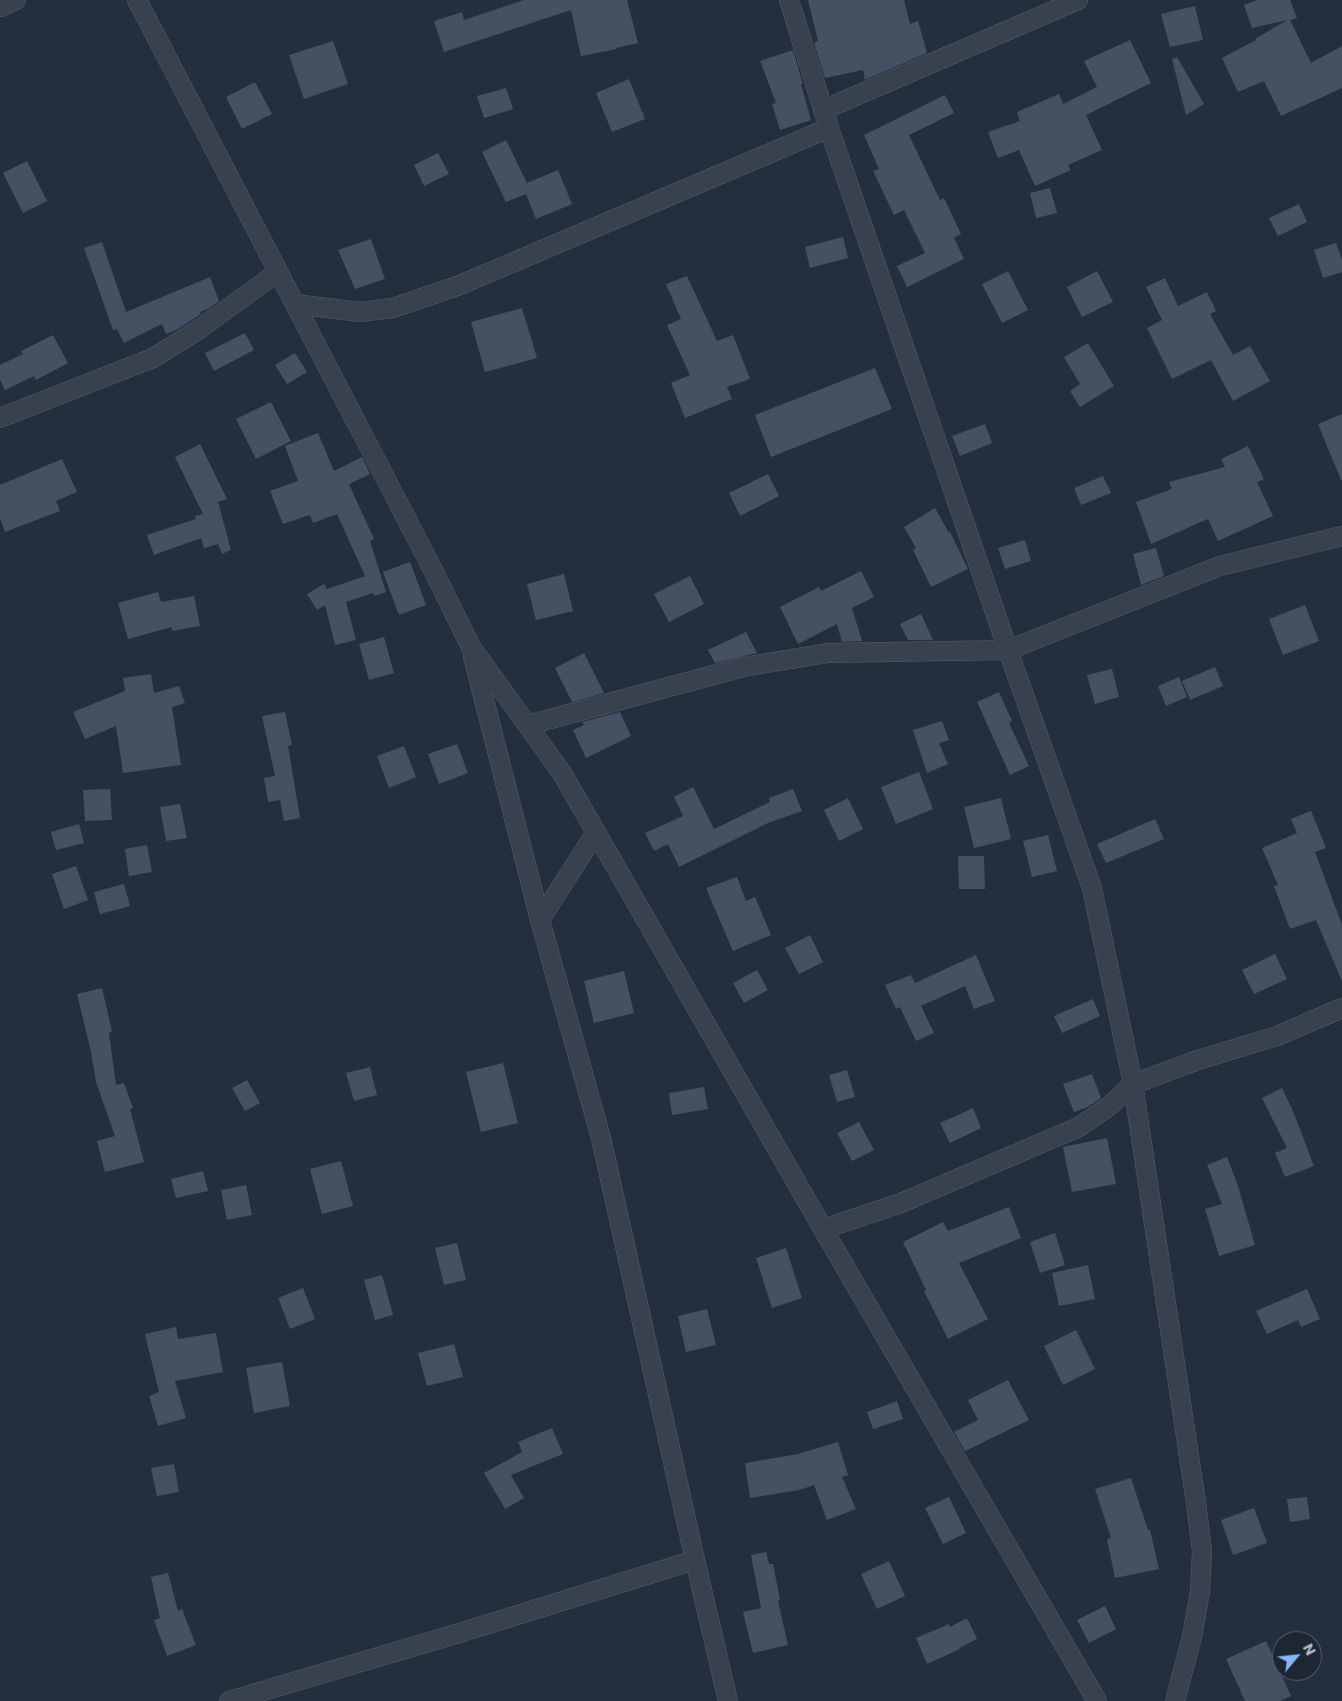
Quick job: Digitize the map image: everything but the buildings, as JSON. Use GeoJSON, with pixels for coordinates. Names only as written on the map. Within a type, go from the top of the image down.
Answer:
{"type":"FeatureCollection","features":[{"type":"Feature","properties":{"kind":"street"},"geometry":{"type":"LineString","coordinates":[[0,7],[16,0]]}},
{"type":"Feature","properties":{"kind":"street"},"geometry":{"type":"LineString","coordinates":[[137,0],[432,568],[471,647],[562,772],[823,1229],[1097,1701]]}},
{"type":"Feature","properties":{"kind":"street"},"geometry":{"type":"LineString","coordinates":[[789,0],[829,128],[1008,650],[1092,888],[1133,1084],[1202,1551],[1200,1591],[1194,1628],[1174,1701]]}},
{"type":"Feature","properties":{"kind":"street"},"geometry":{"type":"LineString","coordinates":[[823,110],[1078,0]]}},
{"type":"Feature","properties":{"kind":"street"},"geometry":{"type":"LineString","coordinates":[[295,304],[360,312],[393,308],[460,285],[829,128]]}},
{"type":"Feature","properties":{"kind":"street"},"geometry":{"type":"LineString","coordinates":[[0,418],[153,358],[198,330],[278,272]]}},
{"type":"Feature","properties":{"kind":"street"},"geometry":{"type":"LineString","coordinates":[[528,725],[743,667],[828,653],[1008,650],[1220,566],[1342,536]]}},
{"type":"Feature","properties":{"kind":"street"},"geometry":{"type":"LineString","coordinates":[[471,647],[540,920],[601,1138],[728,1701]]}},
{"type":"Feature","properties":{"kind":"street"},"geometry":{"type":"LineString","coordinates":[[540,920],[596,832]]}},
{"type":"Feature","properties":{"kind":"street"},"geometry":{"type":"LineString","coordinates":[[823,1229],[901,1203],[1079,1126],[1108,1107],[1133,1084],[1198,1060],[1277,1036],[1342,1008]]}},
{"type":"Feature","properties":{"kind":"street"},"geometry":{"type":"LineString","coordinates":[[229,1701],[456,1634],[695,1560]]}}]}
